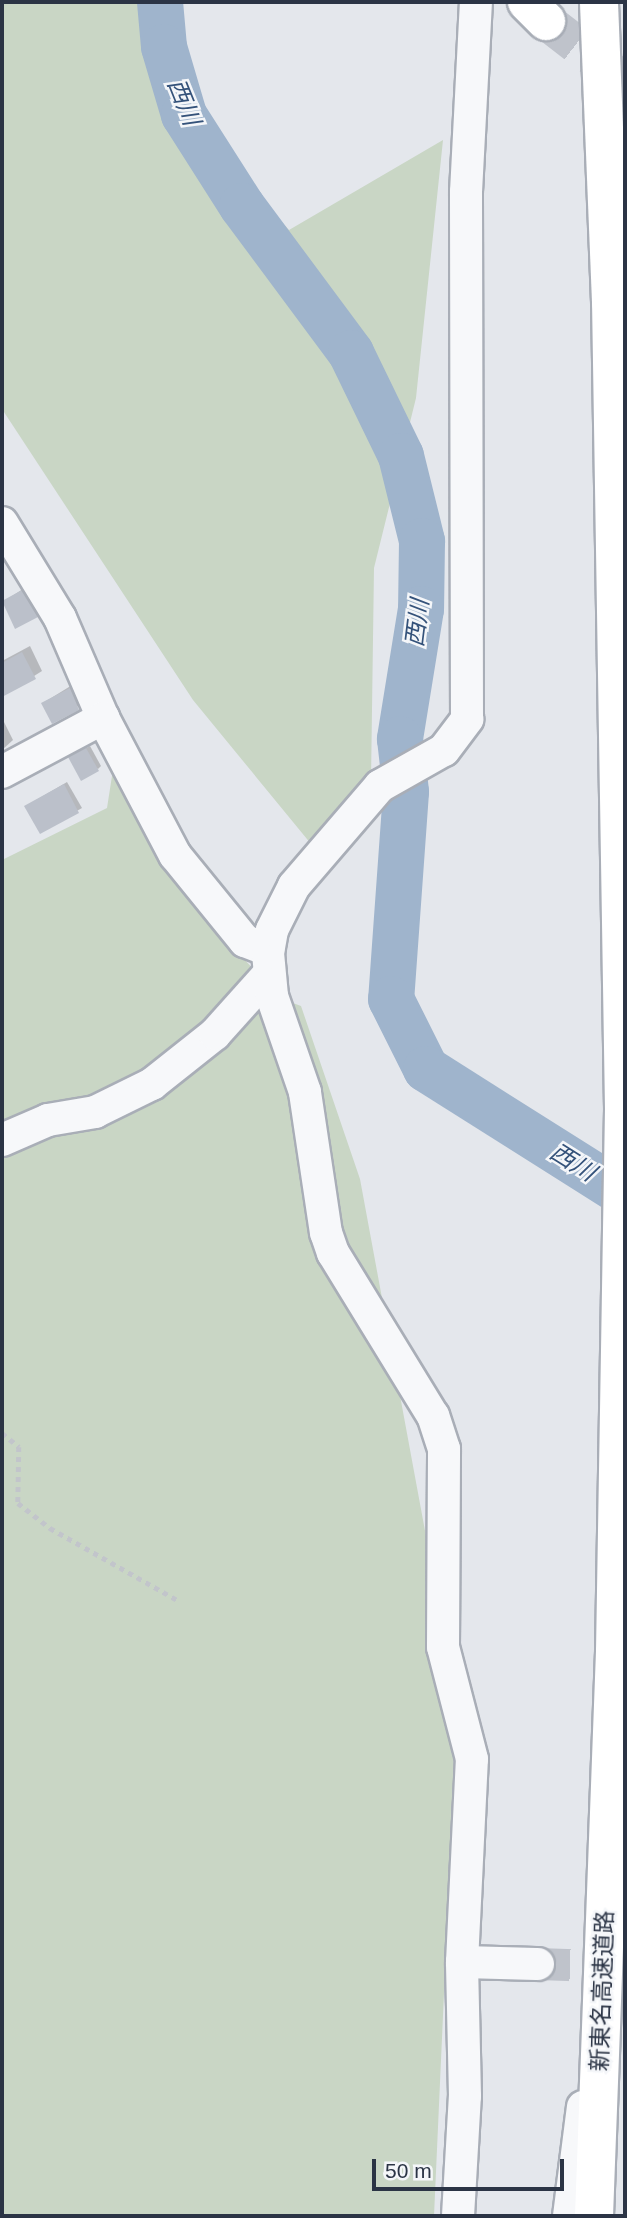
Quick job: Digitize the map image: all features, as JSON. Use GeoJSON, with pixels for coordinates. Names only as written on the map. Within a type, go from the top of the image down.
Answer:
{"type":"FeatureCollection","features":[{"type":"Feature","properties":{"kind":"highway","name":"新東名高速道路"},"geometry":{"type":"LineString","coordinates":[[594,2216],[622,1293],[624,1109],[611,302],[598,2]]}},
{"type":"Feature","properties":{"kind":"street"},"geometry":{"type":"LineString","coordinates":[[458,2216],[465,2096],[462,1962],[472,1759],[443,1647],[444,1449],[433,1416],[330,1243],[321,1213],[301,1071],[268,962],[272,930],[294,886],[380,786],[454,742],[467,719],[466,205],[476,2]]}},
{"type":"Feature","properties":{"kind":"street"},"geometry":{"type":"LineString","coordinates":[[2,523],[14,572],[60,618],[103,718],[176,855],[245,942],[268,962]]}},
{"type":"Feature","properties":{"kind":"street"},"geometry":{"type":"LineString","coordinates":[[2,772],[103,718]]}},
{"type":"Feature","properties":{"kind":"street"},"geometry":{"type":"LineString","coordinates":[[2,1140],[48,1120],[94,1112],[152,1084],[215,1034],[268,962]]}},
{"type":"Feature","properties":{"kind":"street"},"geometry":{"type":"LineString","coordinates":[[569,2216],[604,1934]]}},
{"type":"Feature","properties":{"kind":"street"},"geometry":{"type":"LineString","coordinates":[[462,1962],[538,1964]]}},
{"type":"Feature","properties":{"kind":"path"},"geometry":{"type":"LineString","coordinates":[[2,1433],[19,1447],[18,1503],[50,1528],[179,1601]]}},
{"type":"Feature","properties":{"kind":"green space"},"geometry":{"type":"Polygon","coordinates":[[[2,2],[157,2],[184,115],[289,230],[443,140],[416,398],[374,568],[371,781],[316,850],[193,700],[2,409],[2,2]]]}},
{"type":"Feature","properties":{"kind":"green space"},"geometry":{"type":"Polygon","coordinates":[[[117,744],[241,956],[282,999],[301,1006],[360,1179],[457,1704],[434,2216],[2,2216],[2,860],[107,808],[117,744]]]}},
{"type":"Feature","properties":{"kind":"building"},"geometry":{"type":"Polygon","coordinates":[[[22,590],[38,617],[15,629],[2,601],[22,590]]]}},
{"type":"Feature","properties":{"kind":"building"},"geometry":{"type":"Polygon","coordinates":[[[22,652],[36,679],[2,697],[2,663],[22,652]]]}},
{"type":"Feature","properties":{"kind":"building"},"geometry":{"type":"Polygon","coordinates":[[[70,688],[79,710],[52,724],[41,703],[70,688]]]}},
{"type":"Feature","properties":{"kind":"building"},"geometry":{"type":"Polygon","coordinates":[[[86,748],[99,771],[81,781],[68,757],[86,748]]]}},
{"type":"Feature","properties":{"kind":"building"},"geometry":{"type":"Polygon","coordinates":[[[64,784],[79,813],[40,834],[24,806],[64,784]]]}},
{"type":"Feature","properties":{"kind":"waterway","name":"西川"},"geometry":{"type":"LineString","coordinates":[[160,2],[164,47],[184,115],[242,206],[351,353],[401,456],[422,541],[421,609],[400,739],[406,792],[391,999],[426,1069],[625,1195]]}},
{"type":"Feature","properties":{"kind":"tunnel"},"geometry":{"type":"LineString","coordinates":[[546,21],[625,82]]}},
{"type":"Feature","properties":{"kind":"tunnel"},"geometry":{"type":"LineString","coordinates":[[538,1964],[625,1967]]}}]}
